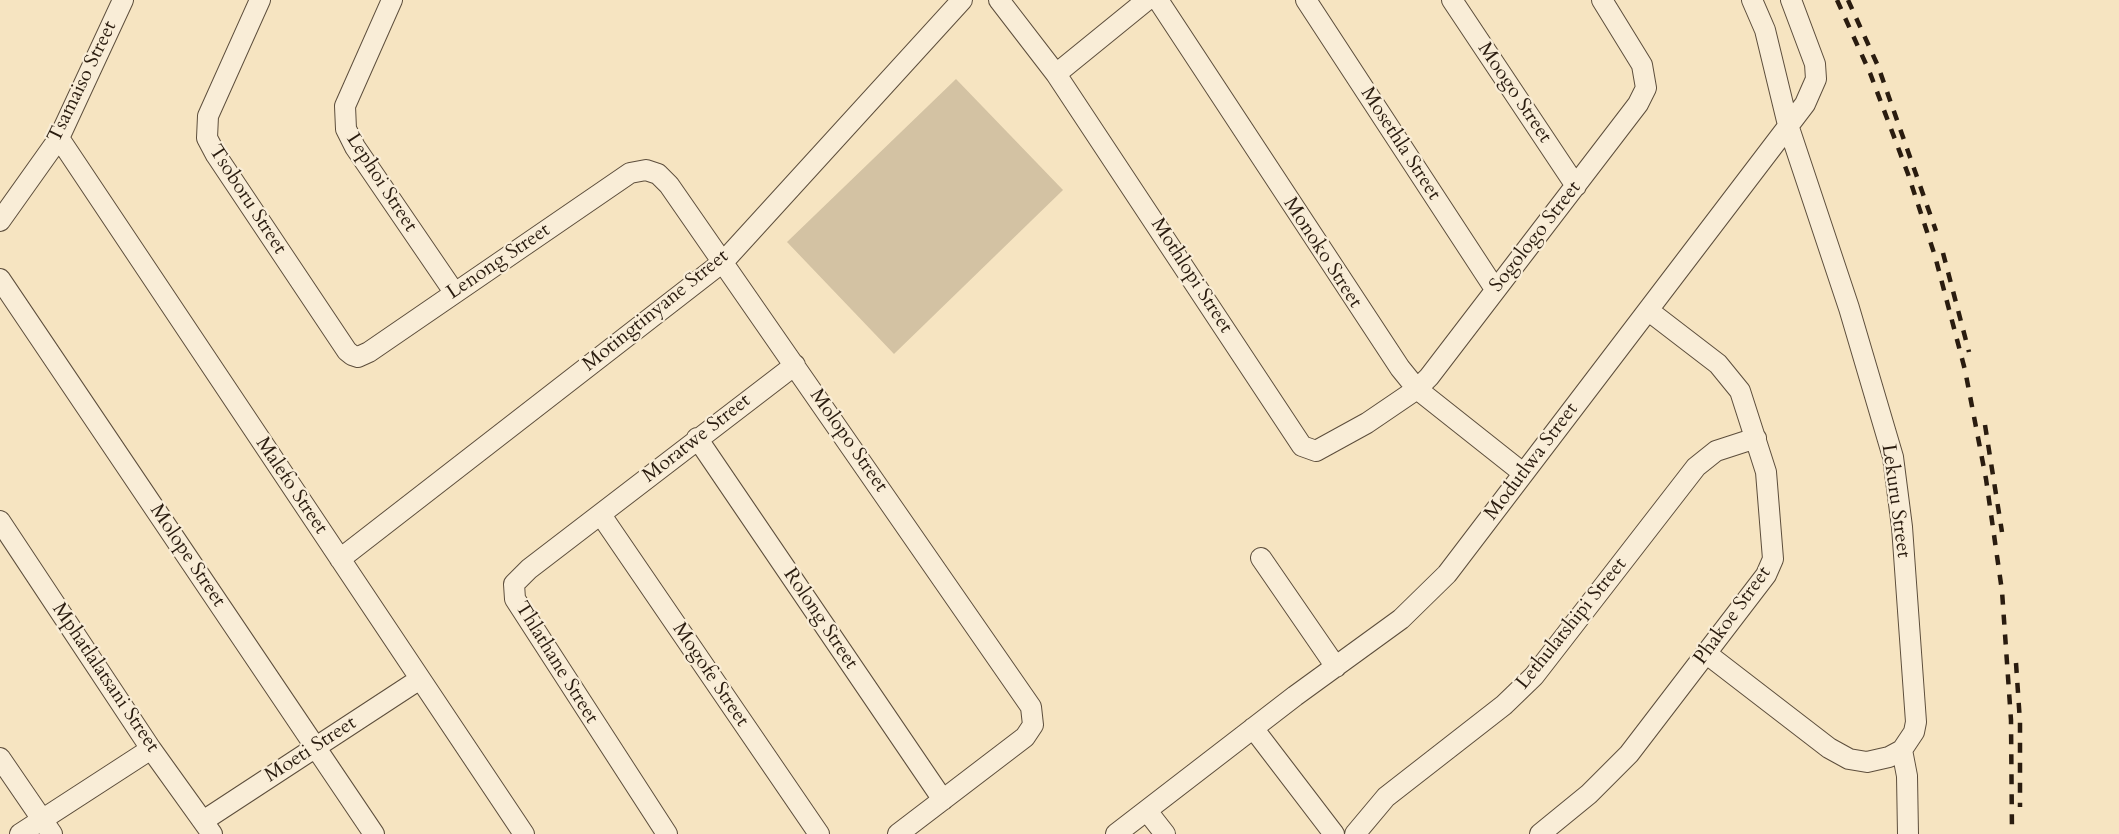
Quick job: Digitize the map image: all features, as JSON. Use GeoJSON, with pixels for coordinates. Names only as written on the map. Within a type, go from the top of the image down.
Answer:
{"type":"FeatureCollection","features":[{"type":"Feature","properties":{"kind":"street","name":"Tsamaiso Street"},"geometry":{"type":"LineString","coordinates":[[0,221],[59,138],[123,0]]}},
{"type":"Feature","properties":{"kind":"street","name":"Tsoboru Street"},"geometry":{"type":"LineString","coordinates":[[260,0],[208,116],[207,138],[216,155],[347,351],[352,355]]}},
{"type":"Feature","properties":{"kind":"street","name":"Lephoi Street"},"geometry":{"type":"LineString","coordinates":[[392,0],[348,96],[344,121],[355,147],[454,292]]}},
{"type":"Feature","properties":{"kind":"street","name":"Motingtinyane Street"},"geometry":{"type":"LineString","coordinates":[[340,559],[724,261],[962,0]]}},
{"type":"Feature","properties":{"kind":"street","name":"Mothlopi Street"},"geometry":{"type":"LineString","coordinates":[[999,0],[1056,74],[1302,446],[1312,451],[1321,451],[1417,389]]}},
{"type":"Feature","properties":{"kind":"street"},"geometry":{"type":"LineString","coordinates":[[1056,74],[1148,0]]}},
{"type":"Feature","properties":{"kind":"street","name":"Monoko Street"},"geometry":{"type":"LineString","coordinates":[[1158,0],[1374,333],[1417,389],[1523,473]]}},
{"type":"Feature","properties":{"kind":"street","name":"Mosethla Street"},"geometry":{"type":"LineString","coordinates":[[1306,0],[1495,289]]}},
{"type":"Feature","properties":{"kind":"street","name":"Moogo Street"},"geometry":{"type":"LineString","coordinates":[[1452,0],[1576,186]]}},
{"type":"Feature","properties":{"kind":"street","name":"Sogologo Street"},"geometry":{"type":"LineString","coordinates":[[1417,389],[1452,348],[1638,104],[1646,81],[1637,55],[1602,0]]}},
{"type":"Feature","properties":{"kind":"street","name":"Lekuru Street"},"geometry":{"type":"LineString","coordinates":[[1752,0],[1765,30],[1788,125],[1849,308],[1894,463],[1902,527],[1916,722],[1911,739],[1902,750]]}},
{"type":"Feature","properties":{"kind":"street","name":"Modutlwa Street"},"geometry":{"type":"LineString","coordinates":[[1116,834],[1253,728],[1401,619],[1438,584],[1649,311],[1810,95],[1816,71],[1813,55],[1791,0]]}},
{"type":"Feature","properties":{"kind":"street","name":"Malefo Street"},"geometry":{"type":"LineString","coordinates":[[59,138],[524,834]]}},
{"type":"Feature","properties":{"kind":"street","name":"Lenong Street"},"geometry":{"type":"LineString","coordinates":[[352,355],[358,357],[369,352],[624,176],[636,170],[646,170]]}},
{"type":"Feature","properties":{"kind":"street","name":"Molopo Street"},"geometry":{"type":"LineString","coordinates":[[646,170],[657,174],[669,185],[724,261],[1028,700],[1033,712],[1033,724],[1018,742],[943,800]]}},
{"type":"Feature","properties":{"kind":"street","name":"Molope Street"},"geometry":{"type":"LineString","coordinates":[[0,279],[374,834]]}},
{"type":"Feature","properties":{"kind":"street","name":"Phakoe Street"},"geometry":{"type":"LineString","coordinates":[[1540,834],[1613,772],[1707,654],[1766,574],[1773,559],[1769,486],[1743,398],[1730,377],[1649,311]]}},
{"type":"Feature","properties":{"kind":"street","name":"Moratwe Street"},"geometry":{"type":"LineString","coordinates":[[601,515],[697,438],[795,365]]}},
{"type":"Feature","properties":{"kind":"street","name":"Rolong Street"},"geometry":{"type":"LineString","coordinates":[[697,438],[943,800]]}},
{"type":"Feature","properties":{"kind":"street","name":"Lethulatshipi Street"},"geometry":{"type":"LineString","coordinates":[[1355,834],[1386,797],[1504,705],[1534,676],[1696,467],[1716,451],[1756,438]]}},
{"type":"Feature","properties":{"kind":"street","name":"Thlathane Street"},"geometry":{"type":"LineString","coordinates":[[601,515],[524,573],[514,584],[513,596],[556,666],[667,834]]}},
{"type":"Feature","properties":{"kind":"street","name":"Mogofe Street"},"geometry":{"type":"LineString","coordinates":[[601,515],[819,834]]}},
{"type":"Feature","properties":{"kind":"street","name":"Mphatlalatsani Street"},"geometry":{"type":"LineString","coordinates":[[0,521],[151,749],[207,827]]}},
{"type":"Feature","properties":{"kind":"street"},"geometry":{"type":"LineString","coordinates":[[1261,558],[1336,667]]}},
{"type":"Feature","properties":{"kind":"street"},"geometry":{"type":"LineString","coordinates":[[1707,654],[1829,748],[1849,759],[1876,761],[1902,750],[1907,776],[1908,834]]}},
{"type":"Feature","properties":{"kind":"street","name":"Moeti Street"},"geometry":{"type":"LineString","coordinates":[[207,827],[316,747],[420,680]]}},
{"type":"Feature","properties":{"kind":"street"},"geometry":{"type":"LineString","coordinates":[[1253,728],[1334,834]]}},
{"type":"Feature","properties":{"kind":"street"},"geometry":{"type":"LineString","coordinates":[[20,834],[47,827],[151,749]]}},
{"type":"Feature","properties":{"kind":"street"},"geometry":{"type":"LineString","coordinates":[[0,758],[47,827]]}},
{"type":"Feature","properties":{"kind":"street"},"geometry":{"type":"LineString","coordinates":[[898,834],[943,800]]}},
{"type":"Feature","properties":{"kind":"street"},"geometry":{"type":"LineString","coordinates":[[1147,811],[1165,834]]}},
{"type":"Feature","properties":{"kind":"shaded area"},"geometry":{"type":"Polygon","coordinates":[[[956,79],[1063,190],[894,354],[787,242],[956,79]]]}},
{"type":"Feature","properties":{"kind":"railway"},"geometry":{"type":"LineString","coordinates":[[1837,0],[1870,73],[1908,174],[1935,256],[1965,370],[1986,479],[2002,591],[2011,720],[2012,834]]}},
{"type":"Feature","properties":{"kind":"railway"},"geometry":{"type":"LineString","coordinates":[[1848,0],[1878,66],[1936,231]]}},
{"type":"Feature","properties":{"kind":"railway"},"geometry":{"type":"LineString","coordinates":[[1943,253],[1969,352]]}},
{"type":"Feature","properties":{"kind":"railway"},"geometry":{"type":"LineString","coordinates":[[1985,425],[2002,532]]}},
{"type":"Feature","properties":{"kind":"railway"},"geometry":{"type":"LineString","coordinates":[[2016,663],[2020,722],[2020,807]]}}]}
